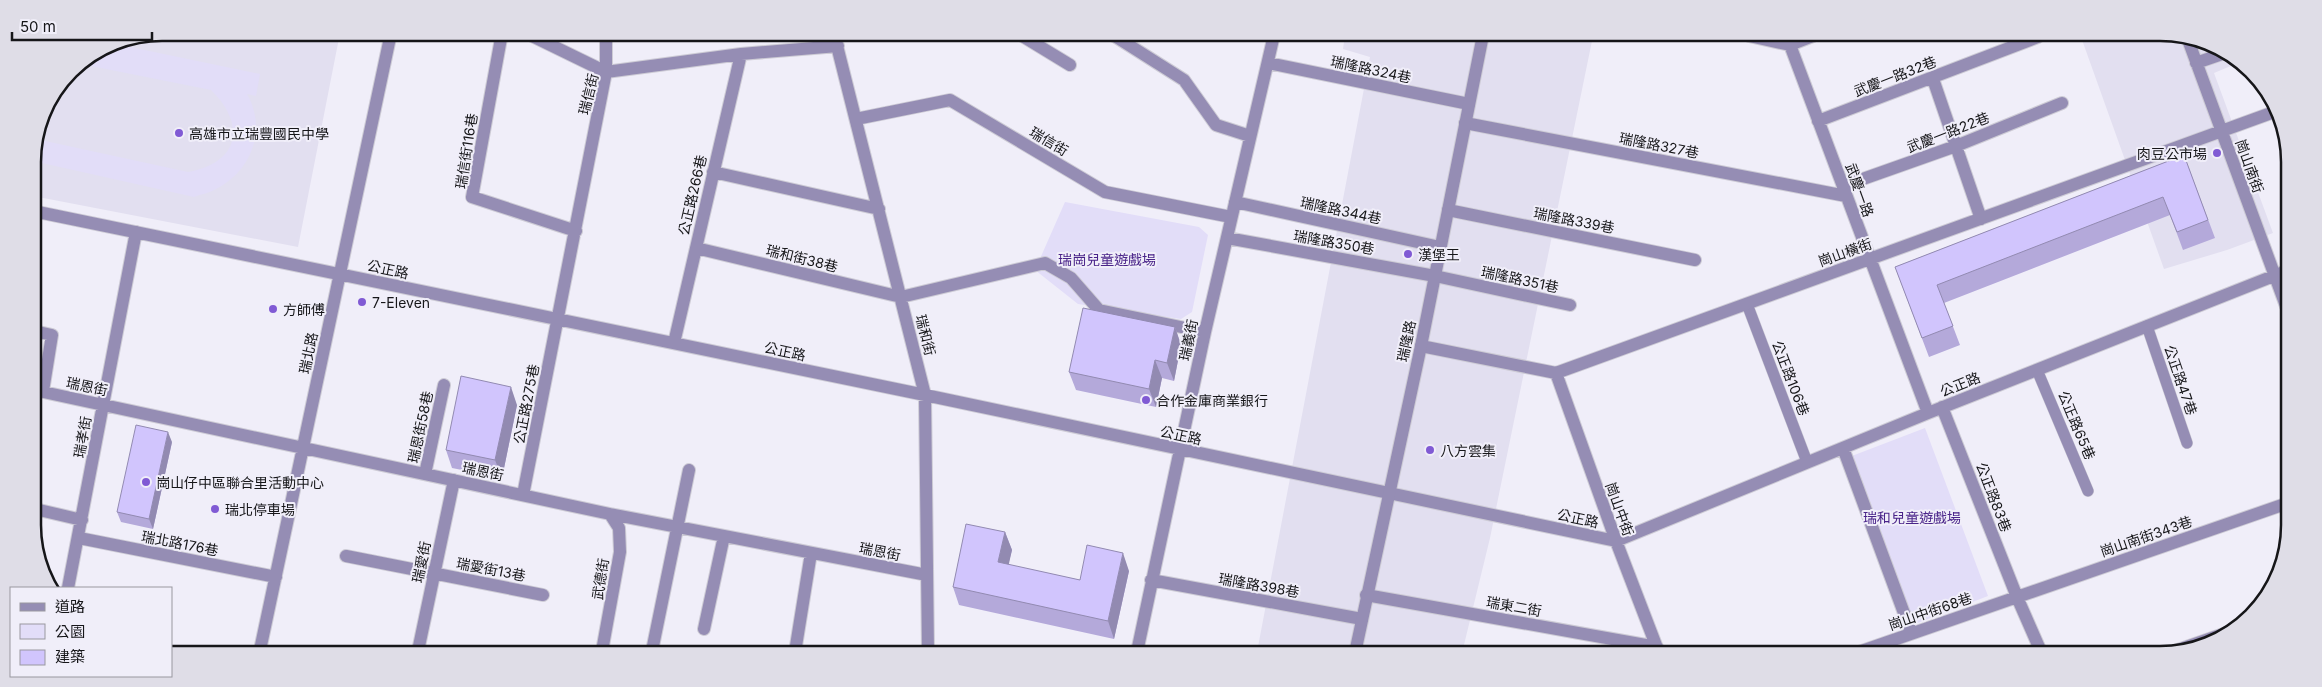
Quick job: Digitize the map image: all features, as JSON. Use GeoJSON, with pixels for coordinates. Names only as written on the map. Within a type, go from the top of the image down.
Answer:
{"type":"FeatureCollection","features":[{"type":"Feature","properties":{"kind":"street","name":"瑞北路"},"geometry":{"type":"LineString","coordinates":[[261,646],[388,41]]}},
{"type":"Feature","properties":{"kind":"street","name":"瑞信街116巷"},"geometry":{"type":"LineString","coordinates":[[501,41],[472,197],[576,231]]}},
{"type":"Feature","properties":{"kind":"street"},"geometry":{"type":"LineString","coordinates":[[542,41],[606,72],[606,41]]}},
{"type":"Feature","properties":{"kind":"street","name":"瑞信街"},"geometry":{"type":"LineString","coordinates":[[559,319],[606,72],[829,41]]}},
{"type":"Feature","properties":{"kind":"street","name":"瑞和街"},"geometry":{"type":"LineString","coordinates":[[836,41],[925,395],[928,646]]}},
{"type":"Feature","properties":{"kind":"street"},"geometry":{"type":"LineString","coordinates":[[1031,41],[1070,65]]}},
{"type":"Feature","properties":{"kind":"street"},"geometry":{"type":"LineString","coordinates":[[1124,41],[1184,80],[1216,125],[1250,136]]}},
{"type":"Feature","properties":{"kind":"street","name":"瑞義街"},"geometry":{"type":"LineString","coordinates":[[1138,646],[1205,332],[1273,41]]}},
{"type":"Feature","properties":{"kind":"street","name":"瑞隆路"},"geometry":{"type":"LineString","coordinates":[[1356,645],[1390,495],[1482,41]]}},
{"type":"Feature","properties":{"kind":"street"},"geometry":{"type":"LineString","coordinates":[[1772,41],[1790,45],[1800,41]]}},
{"type":"Feature","properties":{"kind":"street","name":"武慶一路32巷"},"geometry":{"type":"LineString","coordinates":[[1818,121],[1932,79],[2026,41]]}},
{"type":"Feature","properties":{"kind":"street","name":"武慶一路"},"geometry":{"type":"LineString","coordinates":[[1790,45],[1928,413]]}},
{"type":"Feature","properties":{"kind":"street","name":"崗山南街"},"geometry":{"type":"LineString","coordinates":[[2190,45],[2221,131],[2281,274]]}},
{"type":"Feature","properties":{"kind":"street","name":"公正路266巷"},"geometry":{"type":"LineString","coordinates":[[674,343],[740,54]]}},
{"type":"Feature","properties":{"kind":"street"},"geometry":{"type":"LineString","coordinates":[[2196,63],[2217,56]]}},
{"type":"Feature","properties":{"kind":"street","name":"瑞隆路324巷"},"geometry":{"type":"LineString","coordinates":[[1268,63],[1469,104]]}},
{"type":"Feature","properties":{"kind":"street"},"geometry":{"type":"LineString","coordinates":[[1932,79],[1982,218]]}},
{"type":"Feature","properties":{"kind":"street","name":"瑞信街"},"geometry":{"type":"LineString","coordinates":[[856,119],[950,100],[1105,192],[1232,217]]}},
{"type":"Feature","properties":{"kind":"street","name":"武慶一路22巷"},"geometry":{"type":"LineString","coordinates":[[1844,191],[2062,103]]}},
{"type":"Feature","properties":{"kind":"street","name":"崗山橫街"},"geometry":{"type":"LineString","coordinates":[[1556,373],[2270,113]]}},
{"type":"Feature","properties":{"kind":"street","name":"瑞隆路327巷"},"geometry":{"type":"LineString","coordinates":[[1465,123],[1844,191]]}},
{"type":"Feature","properties":{"kind":"street"},"geometry":{"type":"LineString","coordinates":[[713,172],[879,209]]}},
{"type":"Feature","properties":{"kind":"street","name":"瑞隆路344巷"},"geometry":{"type":"LineString","coordinates":[[1235,202],[1440,247]]}},
{"type":"Feature","properties":{"kind":"street","name":"瑞隆路339巷"},"geometry":{"type":"LineString","coordinates":[[1448,210],[1695,260]]}},
{"type":"Feature","properties":{"kind":"street","name":"公正路"},"geometry":{"type":"LineString","coordinates":[[42,213],[925,395],[1390,495],[1616,541],[1942,407],[2281,274]]}},
{"type":"Feature","properties":{"kind":"street","name":"瑞孝街"},"geometry":{"type":"LineString","coordinates":[[68,587],[136,232]]}},
{"type":"Feature","properties":{"kind":"street","name":"瑞隆路350巷"},"geometry":{"type":"LineString","coordinates":[[1227,238],[1435,276]]}},
{"type":"Feature","properties":{"kind":"street","name":"瑞和街38巷"},"geometry":{"type":"LineString","coordinates":[[696,248],[901,297]]}},
{"type":"Feature","properties":{"kind":"street"},"geometry":{"type":"LineString","coordinates":[[901,297],[1045,263],[1071,278],[1099,310],[1205,332]]}},
{"type":"Feature","properties":{"kind":"street","name":"瑞隆路351巷"},"geometry":{"type":"LineString","coordinates":[[1435,276],[1570,305]]}},
{"type":"Feature","properties":{"kind":"street","name":"公正路275巷"},"geometry":{"type":"LineString","coordinates":[[523,496],[559,319]]}},
{"type":"Feature","properties":{"kind":"street"},"geometry":{"type":"LineString","coordinates":[[41,377],[52,335],[42,333]]}},
{"type":"Feature","properties":{"kind":"street"},"geometry":{"type":"LineString","coordinates":[[1421,346],[1556,373]]}},
{"type":"Feature","properties":{"kind":"street","name":"崗山中街"},"geometry":{"type":"LineString","coordinates":[[1556,373],[1616,541],[1656,645]]}},
{"type":"Feature","properties":{"kind":"street","name":"瑞恩街58巷"},"geometry":{"type":"LineString","coordinates":[[425,474],[444,385]]}},
{"type":"Feature","properties":{"kind":"street","name":"瑞恩街"},"geometry":{"type":"LineString","coordinates":[[41,392],[610,514],[928,575]]}},
{"type":"Feature","properties":{"kind":"street","name":"公正路83巷"},"geometry":{"type":"LineString","coordinates":[[1942,407],[2017,597],[2038,645]]}},
{"type":"Feature","properties":{"kind":"street"},"geometry":{"type":"LineString","coordinates":[[1843,448],[1911,632]]}},
{"type":"Feature","properties":{"kind":"street"},"geometry":{"type":"LineString","coordinates":[[653,646],[689,470]]}},
{"type":"Feature","properties":{"kind":"street","name":"瑞愛街"},"geometry":{"type":"LineString","coordinates":[[419,646],[454,480]]}},
{"type":"Feature","properties":{"kind":"street","name":"崗山南街343巷"},"geometry":{"type":"LineString","coordinates":[[2017,597],[2281,505]]}},
{"type":"Feature","properties":{"kind":"street"},"geometry":{"type":"LineString","coordinates":[[41,510],[82,520]]}},
{"type":"Feature","properties":{"kind":"street","name":"武德街"},"geometry":{"type":"LineString","coordinates":[[603,646],[620,552],[618,528],[610,514]]}},
{"type":"Feature","properties":{"kind":"street"},"geometry":{"type":"LineString","coordinates":[[704,629],[724,536]]}},
{"type":"Feature","properties":{"kind":"street","name":"瑞北路176巷"},"geometry":{"type":"LineString","coordinates":[[79,538],[276,578]]}},
{"type":"Feature","properties":{"kind":"street"},"geometry":{"type":"LineString","coordinates":[[796,646],[811,553]]}},
{"type":"Feature","properties":{"kind":"street","name":"瑞愛街13巷"},"geometry":{"type":"LineString","coordinates":[[346,556],[543,594]]}},
{"type":"Feature","properties":{"kind":"street","name":"瑞隆路398巷"},"geometry":{"type":"LineString","coordinates":[[1151,580],[1362,619]]}},
{"type":"Feature","properties":{"kind":"street","name":"瑞東二街"},"geometry":{"type":"LineString","coordinates":[[1366,595],[1633,645]]}},
{"type":"Feature","properties":{"kind":"street","name":"崗山中街68巷"},"geometry":{"type":"LineString","coordinates":[[1876,645],[2017,597]]}},
{"type":"Feature","properties":{"kind":"lane","name":"公正路106巷"},"geometry":{"type":"LineString","coordinates":[[1748,304],[1807,462]]}},
{"type":"Feature","properties":{"kind":"lane","name":"公正路47巷"},"geometry":{"type":"LineString","coordinates":[[2147,326],[2187,444]]}},
{"type":"Feature","properties":{"kind":"lane","name":"公正路65巷"},"geometry":{"type":"LineString","coordinates":[[2038,370],[2088,491]]}},
{"type":"Feature","properties":{"kind":"shaded area","name":"高雄市立瑞豐國民中學"},"geometry":{"type":"Polygon","coordinates":[[[338,41],[298,247],[42,198],[42,146],[50,116],[62,95],[82,71],[102,57],[116,50],[146,42],[338,41]]]}},
{"type":"Feature","properties":{"kind":"shaded area"},"geometry":{"type":"Polygon","coordinates":[[[1344,41],[1592,41],[1490,538],[1464,645],[1258,645],[1370,57],[1343,49],[1344,41]]]}},
{"type":"Feature","properties":{"kind":"shaded area"},"geometry":{"type":"Polygon","coordinates":[[[2082,41],[2176,42],[2206,50],[2232,65],[2214,73],[2273,233],[2227,250],[2164,269],[2082,41]]]}},
{"type":"Feature","properties":{"kind":"green space"},"geometry":{"type":"Polygon","coordinates":[[[128,47],[260,74],[256,96],[247,94],[253,107],[256,121],[252,148],[247,160],[239,171],[214,190],[194,197],[42,163],[43,141],[188,172],[205,167],[218,160],[227,151],[232,141],[233,129],[230,116],[211,90],[90,66],[116,50],[128,47]]]}},
{"type":"Feature","properties":{"kind":"green space","name":"瑞崗兒童遊戲場"},"geometry":{"type":"Polygon","coordinates":[[[1065,202],[1199,227],[1208,235],[1192,312],[1181,319],[1078,304],[1035,270],[1065,202]]]}},
{"type":"Feature","properties":{"kind":"green space","name":"瑞和兒童遊戲場"},"geometry":{"type":"Polygon","coordinates":[[[1925,428],[1988,596],[1907,627],[1844,459],[1925,428]]]}},
{"type":"Feature","properties":{"kind":"building"},"geometry":{"type":"Polygon","coordinates":[[[2184,155],[2208,220],[2177,232],[2163,197],[1937,285],[1953,326],[1922,338],[1895,267],[2184,155]]]}},
{"type":"Feature","properties":{"kind":"building"},"geometry":{"type":"Polygon","coordinates":[[[1083,308],[1175,327],[1167,363],[1155,360],[1149,389],[1069,372],[1083,308]]]}},
{"type":"Feature","properties":{"kind":"building"},"geometry":{"type":"Polygon","coordinates":[[[461,376],[511,387],[495,460],[446,450],[461,376]]]}},
{"type":"Feature","properties":{"kind":"building","name":"崗山仔中區聯合里活動中心"},"geometry":{"type":"Polygon","coordinates":[[[136,425],[168,432],[149,519],[117,512],[136,425]]]}},
{"type":"Feature","properties":{"kind":"building"},"geometry":{"type":"Polygon","coordinates":[[[966,524],[1005,532],[998,562],[1080,580],[1087,545],[1123,553],[1108,621],[953,587],[966,524]]]}},
{"type":"Feature","properties":{"kind":"place","name":"高雄市立瑞豐國民中學"},"geometry":{"type":"Point","coordinates":[179,133]}},
{"type":"Feature","properties":{"kind":"place","name":"肉豆公市場"},"geometry":{"type":"Point","coordinates":[2217,153]}},
{"type":"Feature","properties":{"kind":"place","name":"漢堡王"},"geometry":{"type":"Point","coordinates":[1408,254]}},
{"type":"Feature","properties":{"kind":"place","name":"7-Eleven"},"geometry":{"type":"Point","coordinates":[362,302]}},
{"type":"Feature","properties":{"kind":"place","name":"方師傅"},"geometry":{"type":"Point","coordinates":[273,309]}},
{"type":"Feature","properties":{"kind":"place","name":"合作金庫商業銀行"},"geometry":{"type":"Point","coordinates":[1146,400]}},
{"type":"Feature","properties":{"kind":"place","name":"八方雲集"},"geometry":{"type":"Point","coordinates":[1430,450]}},
{"type":"Feature","properties":{"kind":"place","name":"崗山仔中區聯合里活動中心"},"geometry":{"type":"Point","coordinates":[146,482]}},
{"type":"Feature","properties":{"kind":"place","name":"瑞北停車場"},"geometry":{"type":"Point","coordinates":[215,509]}}]}
